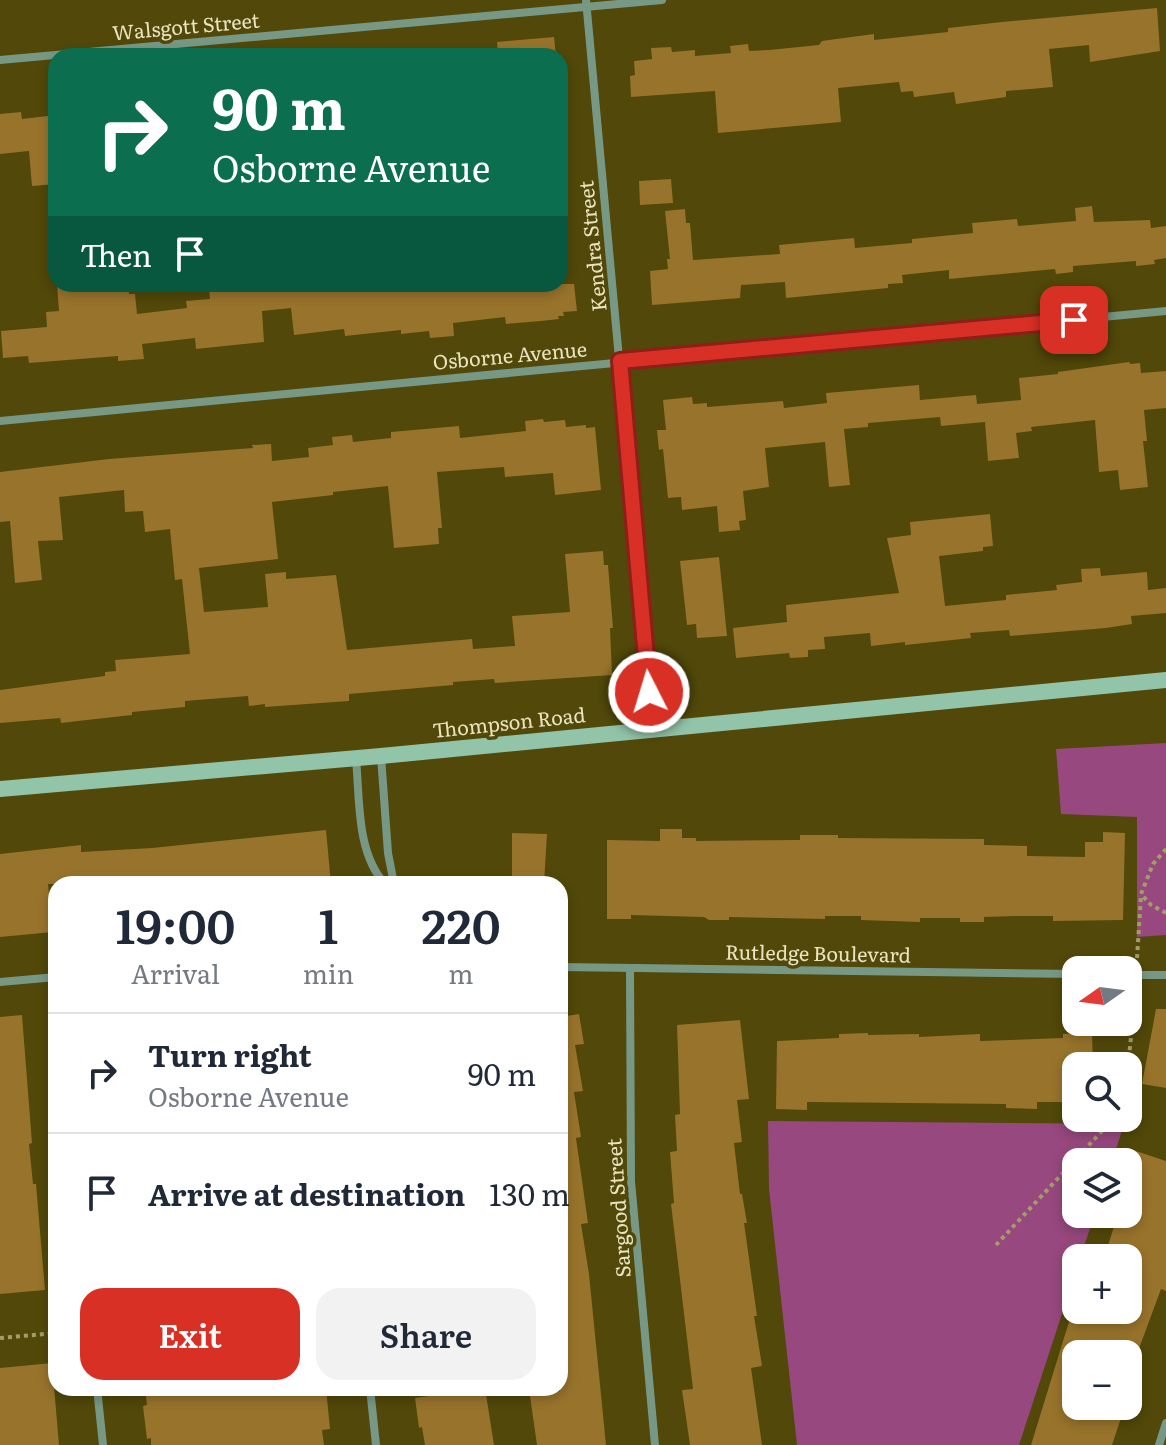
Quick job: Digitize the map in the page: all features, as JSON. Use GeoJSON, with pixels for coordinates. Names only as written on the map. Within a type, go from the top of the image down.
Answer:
{"type":"FeatureCollection","features":[{"type":"Feature","properties":{"kind":"main road","name":"Thompson Road"},"geometry":{"type":"LineString","coordinates":[[0,789],[381,756],[1166,680]]}},
{"type":"Feature","properties":{"kind":"street","name":"Walsgott Street"},"geometry":{"type":"LineString","coordinates":[[126,48],[586,4],[662,0]]}},
{"type":"Feature","properties":{"kind":"street","name":"Kendra Street"},"geometry":{"type":"LineString","coordinates":[[586,4],[653,728]]}},
{"type":"Feature","properties":{"kind":"street","name":"Walsgott Street"},"geometry":{"type":"LineString","coordinates":[[0,60],[48,55]]}},
{"type":"Feature","properties":{"kind":"street","name":"Osborne Avenue"},"geometry":{"type":"LineString","coordinates":[[0,421],[1166,311]]}},
{"type":"Feature","properties":{"kind":"street"},"geometry":{"type":"LineString","coordinates":[[381,756],[392,876]]}},
{"type":"Feature","properties":{"kind":"street"},"geometry":{"type":"LineString","coordinates":[[356,758],[365,847],[380,876]]}},
{"type":"Feature","properties":{"kind":"street","name":"Rutledge Boulevard"},"geometry":{"type":"LineString","coordinates":[[568,967],[1062,974]]}},
{"type":"Feature","properties":{"kind":"street","name":"Sargood Street"},"geometry":{"type":"LineString","coordinates":[[630,968],[631,1181],[655,1445]]}},
{"type":"Feature","properties":{"kind":"street"},"geometry":{"type":"LineString","coordinates":[[1142,975],[1166,975]]}},
{"type":"Feature","properties":{"kind":"street"},"geometry":{"type":"LineString","coordinates":[[0,982],[48,978]]}},
{"type":"Feature","properties":{"kind":"street"},"geometry":{"type":"LineString","coordinates":[[98,1396],[103,1445]]}},
{"type":"Feature","properties":{"kind":"street"},"geometry":{"type":"LineString","coordinates":[[371,1396],[376,1445]]}},
{"type":"Feature","properties":{"kind":"street"},"geometry":{"type":"LineString","coordinates":[[1159,1445],[1166,1423]]}},
{"type":"Feature","properties":{"kind":"path"},"geometry":{"type":"LineString","coordinates":[[1137,956],[1141,894],[1153,864],[1166,849]]}},
{"type":"Feature","properties":{"kind":"path"},"geometry":{"type":"LineString","coordinates":[[1141,894],[1151,905],[1166,913]]}},
{"type":"Feature","properties":{"kind":"path"},"geometry":{"type":"LineString","coordinates":[[996,1245],[1101,1132]]}},
{"type":"Feature","properties":{"kind":"path"},"geometry":{"type":"LineString","coordinates":[[0,1338],[48,1334]]}},
{"type":"Feature","properties":{"kind":"shaded area"},"geometry":{"type":"Polygon","coordinates":[[[1166,743],[1166,935],[1137,937],[1137,817],[1061,814],[1056,749],[1166,743]]]}},
{"type":"Feature","properties":{"kind":"shaded area"},"geometry":{"type":"Polygon","coordinates":[[[768,1121],[1062,1123],[1062,1132],[1121,1132],[1116,1148],[1062,1148],[1062,1228],[1090,1228],[1085,1244],[1062,1244],[1062,1314],[1019,1445],[797,1445],[769,1189],[768,1121]]]}},
{"type":"Feature","properties":{"kind":"building"},"geometry":{"type":"Polygon","coordinates":[[[1157,8],[1160,51],[1090,62],[1089,45],[1049,49],[1053,87],[1006,91],[1006,97],[956,104],[954,92],[914,97],[913,91],[901,92],[899,82],[838,88],[841,122],[718,133],[715,91],[631,97],[630,76],[635,75],[634,61],[652,59],[651,48],[671,47],[672,52],[695,50],[695,56],[731,53],[730,46],[748,44],[749,51],[769,50],[819,45],[822,41],[874,34],[874,40],[948,32],[948,28],[1157,8]]]}},
{"type":"Feature","properties":{"kind":"building"},"geometry":{"type":"Polygon","coordinates":[[[554,37],[555,48],[497,48],[497,42],[554,37]]]}},
{"type":"Feature","properties":{"kind":"building"},"geometry":{"type":"Polygon","coordinates":[[[21,112],[22,119],[48,116],[48,185],[32,186],[29,151],[0,154],[0,114],[21,112]]]}},
{"type":"Feature","properties":{"kind":"building"},"geometry":{"type":"Polygon","coordinates":[[[671,179],[673,203],[640,205],[639,181],[671,179]]]}},
{"type":"Feature","properties":{"kind":"building"},"geometry":{"type":"Polygon","coordinates":[[[1092,206],[1094,222],[1150,220],[1151,228],[1166,226],[1166,258],[1154,260],[1155,264],[1136,266],[1136,261],[1073,266],[1073,272],[1056,274],[1055,269],[949,279],[949,270],[902,275],[903,283],[888,284],[888,288],[786,298],[785,282],[741,285],[740,298],[652,305],[650,271],[668,269],[667,259],[670,259],[665,211],[685,209],[686,223],[690,223],[693,260],[780,254],[779,245],[854,238],[855,248],[912,243],[912,239],[973,233],[972,223],[1017,219],[1018,226],[1076,221],[1075,208],[1092,206]]]}},
{"type":"Feature","properties":{"kind":"building"},"geometry":{"type":"Polygon","coordinates":[[[568,284],[574,284],[577,311],[563,312],[564,316],[558,316],[559,319],[541,321],[506,324],[505,317],[453,323],[454,336],[430,338],[429,331],[401,334],[401,330],[345,336],[344,329],[294,335],[291,308],[262,311],[264,342],[196,349],[195,338],[142,344],[144,359],[118,361],[118,356],[29,363],[28,356],[3,358],[1,331],[47,327],[46,312],[59,311],[58,292],[129,292],[135,294],[137,314],[187,308],[186,301],[210,299],[209,292],[568,292],[568,284]]]}},
{"type":"Feature","properties":{"kind":"building"},"geometry":{"type":"Polygon","coordinates":[[[1140,363],[1141,373],[1166,371],[1166,408],[1144,410],[1147,441],[1143,441],[1148,487],[1120,490],[1118,470],[1099,472],[1095,420],[1031,427],[1032,431],[1016,433],[1019,458],[988,461],[985,422],[941,426],[940,417],[868,423],[868,427],[844,429],[850,485],[829,487],[825,442],[765,448],[769,487],[743,491],[746,520],[739,521],[740,530],[719,532],[717,506],[682,510],[681,497],[668,498],[663,449],[659,450],[657,430],[666,430],[663,400],[692,397],[693,404],[707,403],[707,407],[783,401],[784,408],[827,403],[826,393],[919,385],[920,400],[976,395],[977,404],[1021,400],[1019,378],[1140,363]]]}},
{"type":"Feature","properties":{"kind":"building"},"geometry":{"type":"Polygon","coordinates":[[[543,419],[544,422],[565,420],[566,427],[595,427],[601,490],[555,495],[553,473],[505,477],[504,467],[437,472],[442,528],[438,528],[439,544],[394,548],[388,486],[272,502],[278,559],[199,568],[204,612],[268,607],[265,574],[286,572],[286,579],[336,575],[347,650],[472,639],[473,649],[515,646],[512,616],[570,612],[565,554],[603,551],[604,565],[608,565],[613,628],[610,628],[612,675],[495,683],[494,679],[453,682],[453,685],[349,694],[349,701],[265,707],[265,704],[249,706],[248,696],[185,701],[185,707],[61,723],[60,718],[0,723],[0,690],[105,676],[105,672],[116,671],[115,660],[190,654],[182,579],[175,580],[170,529],[145,532],[143,511],[125,512],[124,490],[59,497],[63,540],[38,541],[42,580],[15,583],[10,521],[0,522],[0,472],[271,444],[272,461],[309,457],[308,448],[333,445],[332,437],[352,435],[353,442],[391,438],[391,432],[459,426],[460,438],[526,431],[525,421],[543,419]]]}},
{"type":"Feature","properties":{"kind":"building"},"geometry":{"type":"Polygon","coordinates":[[[990,514],[993,546],[983,547],[983,551],[939,556],[945,606],[1006,600],[1006,595],[1057,590],[1056,585],[1082,582],[1081,569],[1100,568],[1101,576],[1147,572],[1148,590],[1166,588],[1166,613],[1131,616],[1132,624],[1106,628],[1010,636],[1009,630],[970,633],[971,638],[905,645],[905,642],[871,646],[870,633],[824,637],[825,649],[808,650],[808,657],[790,658],[789,653],[736,658],[733,628],[787,622],[786,605],[899,593],[887,538],[911,535],[910,522],[990,514]]]}},
{"type":"Feature","properties":{"kind":"building"},"geometry":{"type":"Polygon","coordinates":[[[719,557],[727,636],[697,638],[696,624],[687,625],[680,561],[719,557]]]}},
{"type":"Feature","properties":{"kind":"building"},"geometry":{"type":"Polygon","coordinates":[[[660,829],[682,829],[682,838],[696,838],[696,841],[800,840],[800,835],[984,839],[984,845],[1027,846],[1027,856],[1085,857],[1085,842],[1103,842],[1103,832],[1125,833],[1123,920],[1053,921],[1053,916],[1016,916],[984,917],[984,922],[960,922],[960,918],[920,918],[920,922],[825,916],[825,919],[729,917],[729,920],[709,920],[704,917],[631,915],[631,919],[607,919],[607,840],[660,841],[660,829]]]}},
{"type":"Feature","properties":{"kind":"building"},"geometry":{"type":"Polygon","coordinates":[[[326,830],[330,876],[48,876],[48,932],[0,937],[0,854],[81,845],[81,852],[326,830]]]}},
{"type":"Feature","properties":{"kind":"building"},"geometry":{"type":"Polygon","coordinates":[[[512,833],[547,834],[544,876],[512,876],[512,833]]]}},
{"type":"Feature","properties":{"kind":"building"},"geometry":{"type":"Polygon","coordinates":[[[1156,1009],[1166,1009],[1166,1088],[1142,1084],[1156,1009]]]}},
{"type":"Feature","properties":{"kind":"building"},"geometry":{"type":"Polygon","coordinates":[[[579,1014],[584,1044],[575,1045],[583,1091],[574,1092],[581,1137],[576,1138],[588,1223],[581,1224],[606,1445],[537,1445],[530,1396],[568,1396],[568,1016],[579,1014]]]}},
{"type":"Feature","properties":{"kind":"building"},"geometry":{"type":"Polygon","coordinates":[[[22,1015],[32,1143],[29,1144],[33,1184],[36,1184],[45,1290],[0,1294],[0,1017],[22,1015]]]}},
{"type":"Feature","properties":{"kind":"building"},"geometry":{"type":"Polygon","coordinates":[[[740,1020],[749,1099],[737,1100],[742,1142],[734,1143],[747,1223],[744,1223],[762,1366],[751,1368],[762,1445],[690,1445],[682,1390],[693,1389],[671,1204],[674,1203],[670,1152],[677,1151],[675,1115],[680,1114],[677,1025],[740,1020]]]}},
{"type":"Feature","properties":{"kind":"building"},"geometry":{"type":"Polygon","coordinates":[[[868,1033],[919,1034],[919,1037],[980,1034],[980,1041],[1092,1036],[1093,1052],[1062,1052],[1062,1102],[1037,1102],[1037,1109],[1006,1108],[1006,1104],[807,1102],[807,1110],[776,1109],[777,1041],[839,1038],[839,1034],[868,1033]]]}},
{"type":"Feature","properties":{"kind":"building"},"geometry":{"type":"Polygon","coordinates":[[[1142,1153],[1166,1161],[1166,1291],[1161,1289],[1142,1340],[1063,1340],[1068,1324],[1142,1324],[1142,1244],[1108,1244],[1114,1228],[1142,1228],[1142,1153]]]}},
{"type":"Feature","properties":{"kind":"building"},"geometry":{"type":"Polygon","coordinates":[[[1062,1344],[1062,1420],[1120,1420],[1112,1445],[1031,1445],[1062,1344]]]}},
{"type":"Feature","properties":{"kind":"building"},"geometry":{"type":"Polygon","coordinates":[[[48,1363],[48,1396],[55,1396],[59,1445],[0,1445],[0,1368],[48,1363]]]}},
{"type":"Feature","properties":{"kind":"building"},"geometry":{"type":"Polygon","coordinates":[[[146,1396],[327,1396],[330,1429],[322,1430],[324,1445],[151,1445],[151,1438],[147,1439],[143,1406],[147,1405],[146,1396]]]}},
{"type":"Feature","properties":{"kind":"building"},"geometry":{"type":"Polygon","coordinates":[[[486,1396],[494,1445],[425,1445],[415,1398],[486,1396]]]}},
{"type":"Feature","properties":{"kind":"route"},"geometry":{"type":"LineString","coordinates":[[649,692],[620,361],[1074,320]]}}]}
